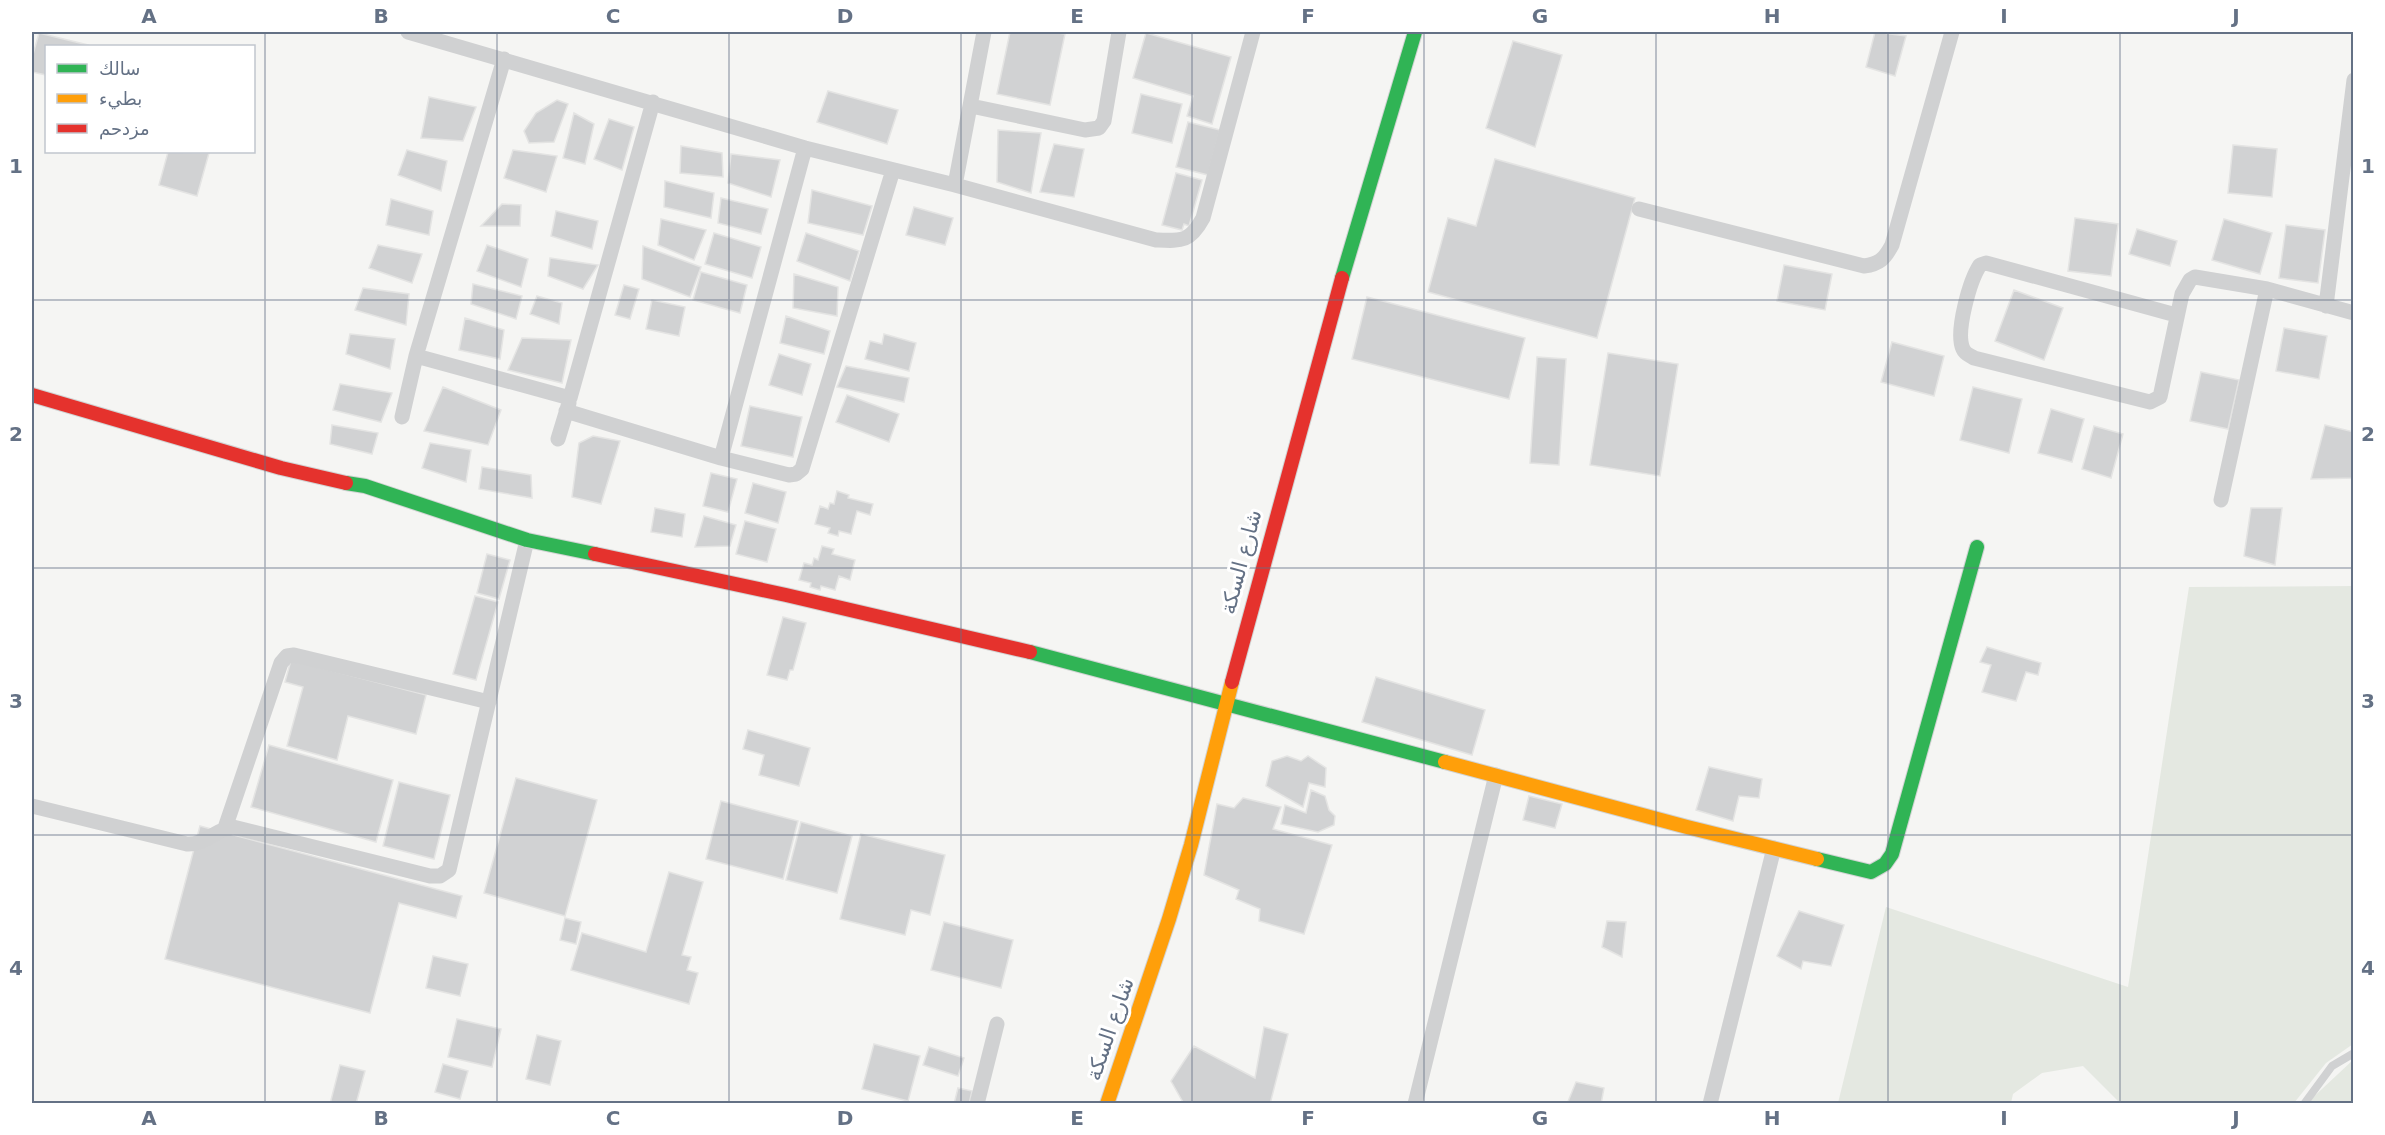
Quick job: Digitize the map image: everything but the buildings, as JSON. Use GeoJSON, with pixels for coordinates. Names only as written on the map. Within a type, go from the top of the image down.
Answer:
{"type":"FeatureCollection","features":[{"type":"Feature","properties":{"kind":"street"},"geometry":{"type":"LineString","coordinates":[[408,32],[805,148],[955,185],[1156,240],[1180,241],[1194,234],[1203,218],[1253,32]]}},
{"type":"Feature","properties":{"kind":"street"},"geometry":{"type":"LineString","coordinates":[[955,185],[984,32]]}},
{"type":"Feature","properties":{"kind":"street"},"geometry":{"type":"LineString","coordinates":[[971,106],[1085,130],[1099,128],[1104,121],[1119,32]]}},
{"type":"Feature","properties":{"kind":"street","name":"شارع السكة"},"geometry":{"type":"LineString","coordinates":[[1107,1104],[1188,855],[1241,645],[1329,320],[1414,32]]}},
{"type":"Feature","properties":{"kind":"street"},"geometry":{"type":"LineString","coordinates":[[1638,209],[1864,266],[1876,264],[1885,258],[1892,245],[1952,32]]}},
{"type":"Feature","properties":{"kind":"street"},"geometry":{"type":"LineString","coordinates":[[402,417],[416,356],[504,59]]}},
{"type":"Feature","properties":{"kind":"street"},"geometry":{"type":"LineString","coordinates":[[2326,306],[2354,80]]}},
{"type":"Feature","properties":{"kind":"street"},"geometry":{"type":"LineString","coordinates":[[558,439],[653,102]]}},
{"type":"Feature","properties":{"kind":"street"},"geometry":{"type":"LineString","coordinates":[[721,459],[805,148]]}},
{"type":"Feature","properties":{"kind":"street"},"geometry":{"type":"LineString","coordinates":[[416,356],[568,404],[721,459],[789,475],[796,474],[802,469],[893,170]]}},
{"type":"Feature","properties":{"kind":"street"},"geometry":{"type":"LineString","coordinates":[[2176,315],[1986,263],[1980,265],[1969,286],[1961,344],[1965,353],[1974,358],[2150,402],[2160,397],[2163,389],[2176,315],[2185,286],[2195,277],[2267,289],[2354,313]]}},
{"type":"Feature","properties":{"kind":"street"},"geometry":{"type":"LineString","coordinates":[[2221,500],[2267,289]]}},
{"type":"Feature","properties":{"kind":"street"},"geometry":{"type":"LineString","coordinates":[[32,394],[315,477],[365,486],[527,540],[893,620],[1228,703],[1871,872],[1885,864],[1892,854],[1977,547]]}},
{"type":"Feature","properties":{"kind":"street"},"geometry":{"type":"LineString","coordinates":[[32,806],[187,844],[199,843],[225,828],[233,827],[430,876],[440,876],[449,870],[527,540]]}},
{"type":"Feature","properties":{"kind":"street"},"geometry":{"type":"LineString","coordinates":[[225,828],[280,663],[287,656],[294,655],[489,702]]}},
{"type":"Feature","properties":{"kind":"street"},"geometry":{"type":"LineString","coordinates":[[1415,1104],[1496,775]]}},
{"type":"Feature","properties":{"kind":"street"},"geometry":{"type":"LineString","coordinates":[[1710,1104],[1774,848]]}},
{"type":"Feature","properties":{"kind":"street"},"geometry":{"type":"LineString","coordinates":[[977,1104],[997,1024]]}},
{"type":"Feature","properties":{"kind":"lane"},"geometry":{"type":"LineString","coordinates":[[2304,1104],[2332,1066],[2354,1053]]}},
{"type":"Feature","properties":{"kind":"shaded area"},"geometry":{"type":"Polygon","coordinates":[[[2353,586],[2353,1044],[2326,1063],[2294,1103],[2120,1103],[2083,1066],[2042,1073],[2013,1094],[2011,1103],[1838,1103],[1886,907],[2128,987],[2189,587],[2353,586]]]}},
{"type":"Feature","properties":{"kind":"shaded area"},"geometry":{"type":"Polygon","coordinates":[[[2353,1060],[2353,1103],[2307,1103],[2353,1060]]]}},
{"type":"Feature","properties":{"kind":"traffic: fast"},"geometry":{"type":"LineString","coordinates":[[1342,278],[1415,32]]}},
{"type":"Feature","properties":{"kind":"traffic: fast"},"geometry":{"type":"LineString","coordinates":[[346,483],[365,486],[527,540],[595,554]]}},
{"type":"Feature","properties":{"kind":"traffic: fast"},"geometry":{"type":"LineString","coordinates":[[1817,859],[1871,872],[1885,864],[1892,854],[1977,547]]}},
{"type":"Feature","properties":{"kind":"traffic: fast"},"geometry":{"type":"LineString","coordinates":[[1030,652],[1445,762]]}},
{"type":"Feature","properties":{"kind":"traffic: slow"},"geometry":{"type":"LineString","coordinates":[[1107,1104],[1169,919],[1191,845],[1232,682]]}},
{"type":"Feature","properties":{"kind":"traffic: slow"},"geometry":{"type":"LineString","coordinates":[[1445,762],[1687,827],[1817,859]]}},
{"type":"Feature","properties":{"kind":"traffic: jam"},"geometry":{"type":"LineString","coordinates":[[1232,682],[1342,278]]}},
{"type":"Feature","properties":{"kind":"traffic: jam"},"geometry":{"type":"LineString","coordinates":[[32,395],[281,468],[346,483]]}},
{"type":"Feature","properties":{"kind":"traffic: jam"},"geometry":{"type":"LineString","coordinates":[[595,554],[786,595],[1030,652]]}}]}
